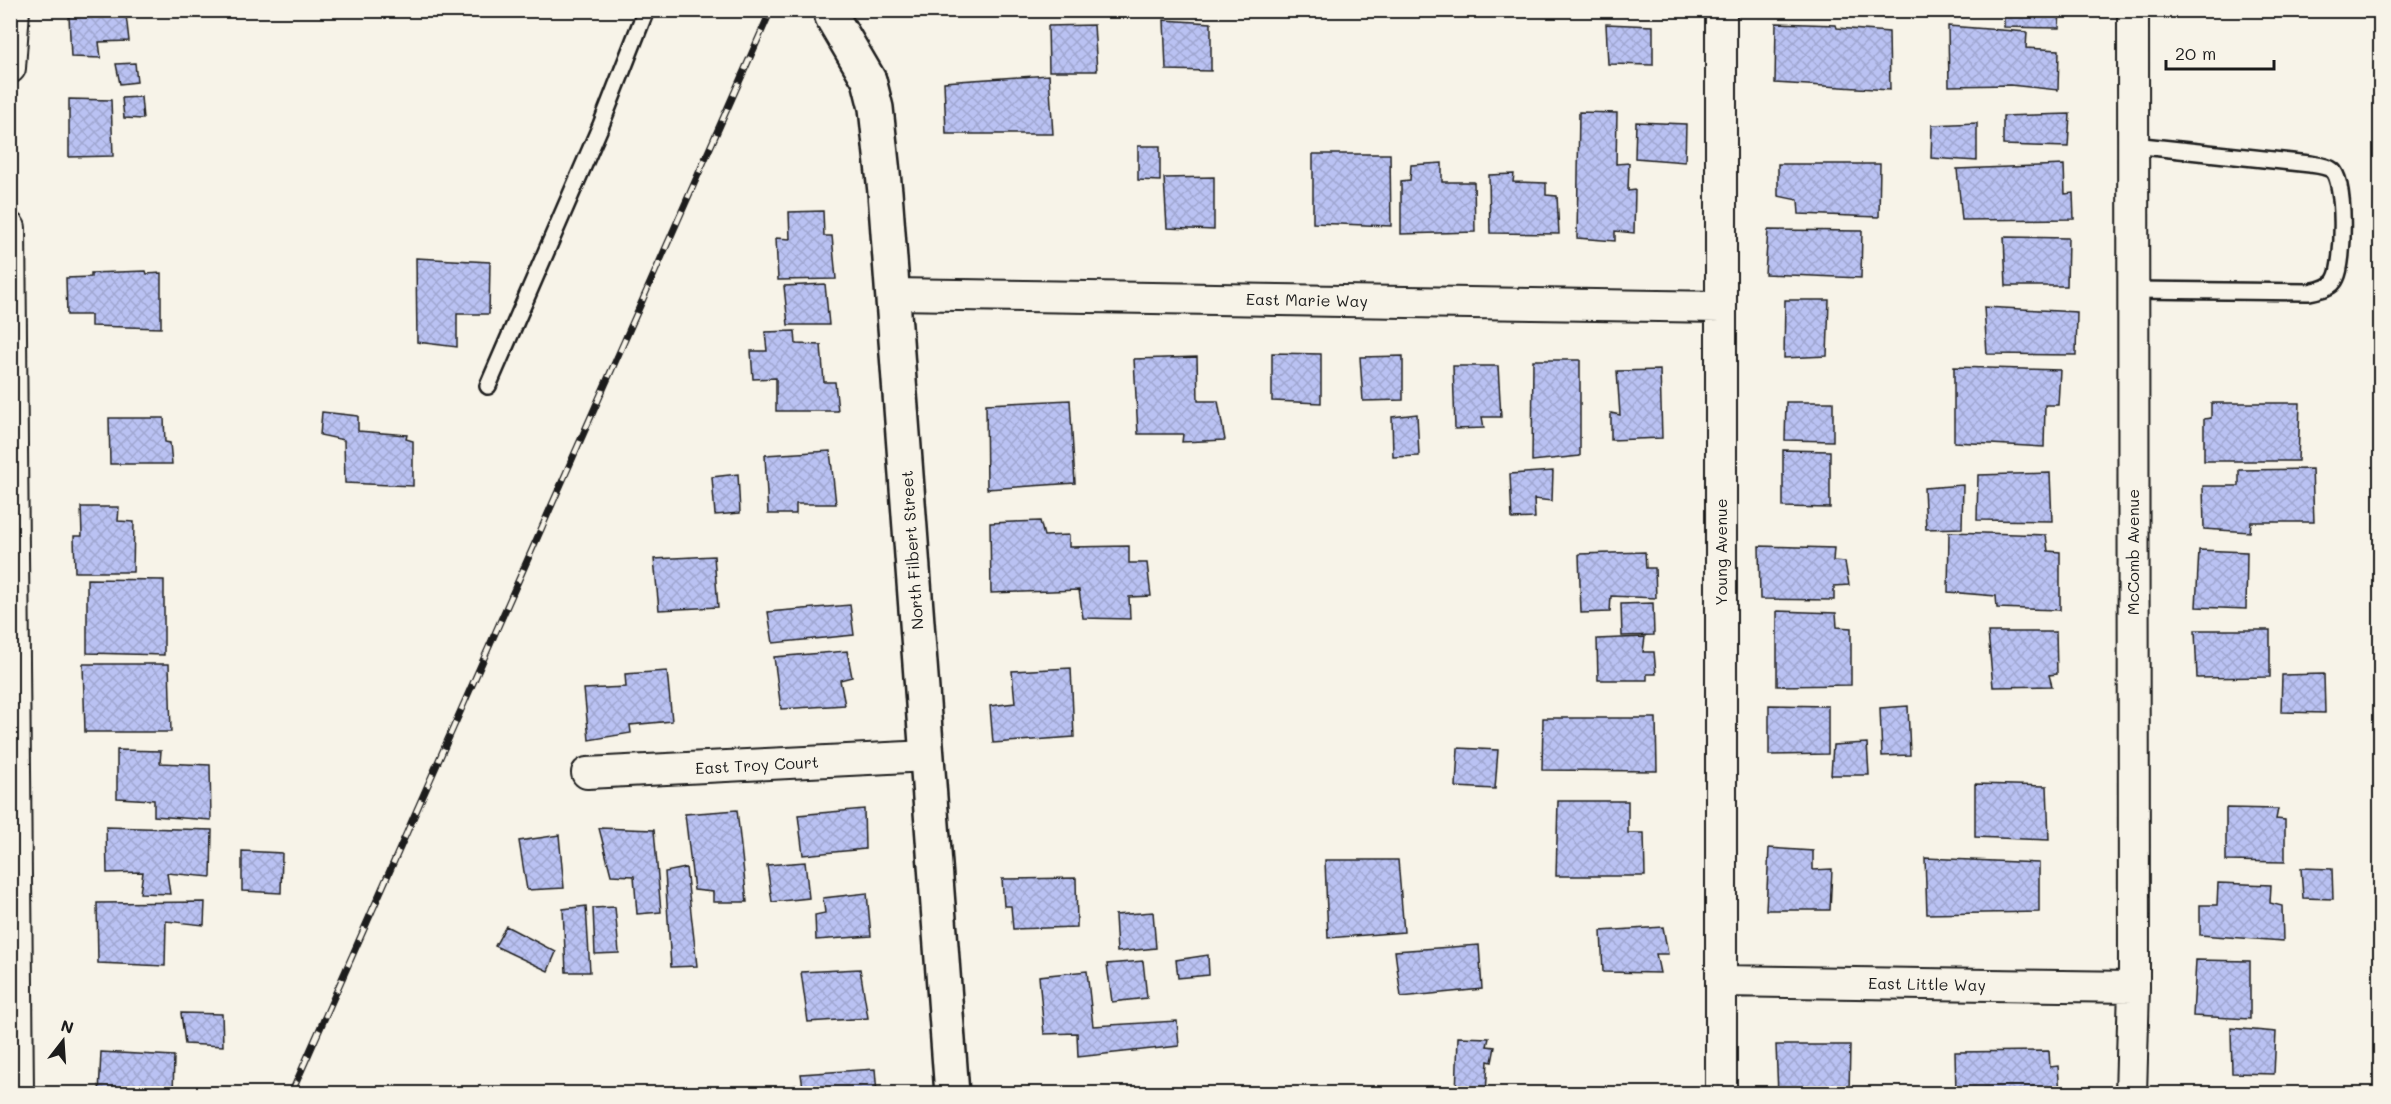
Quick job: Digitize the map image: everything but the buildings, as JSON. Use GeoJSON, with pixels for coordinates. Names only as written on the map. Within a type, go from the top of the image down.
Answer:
{"type":"FeatureCollection","features":[{"type":"Feature","properties":{"kind":"street"},"geometry":{"type":"LineString","coordinates":[[10,68],[14,10]]}},
{"type":"Feature","properties":{"kind":"street","name":"Young Avenue"},"geometry":{"type":"LineString","coordinates":[[1721,10],[1721,1094]]}},
{"type":"Feature","properties":{"kind":"street","name":"McComb Avenue"},"geometry":{"type":"LineString","coordinates":[[2131,1094],[2134,987],[2133,10]]}},
{"type":"Feature","properties":{"kind":"street","name":"North Filbert Street"},"geometry":{"type":"LineString","coordinates":[[837,13],[869,80],[876,108],[928,756],[952,1094]]}},
{"type":"Feature","properties":{"kind":"street"},"geometry":{"type":"LineString","coordinates":[[10,228],[18,1094]]}},
{"type":"Feature","properties":{"kind":"street","name":"East Marie Way"},"geometry":{"type":"LineString","coordinates":[[892,294],[1721,307]]}},
{"type":"Feature","properties":{"kind":"street","name":"East Troy Court"},"geometry":{"type":"LineString","coordinates":[[587,773],[928,756]]}},
{"type":"Feature","properties":{"kind":"street","name":"East Little Way"},"geometry":{"type":"LineString","coordinates":[[1721,981],[2134,987]]}},
{"type":"Feature","properties":{"kind":"lane"},"geometry":{"type":"LineString","coordinates":[[489,386],[601,125],[646,10]]}},
{"type":"Feature","properties":{"kind":"lane"},"geometry":{"type":"LineString","coordinates":[[2133,145],[2310,164],[2332,169],[2336,174],[2341,194],[2342,249],[2339,270],[2332,285],[2309,292],[2133,290]]}},
{"type":"Feature","properties":{"kind":"railway"},"geometry":{"type":"LineString","coordinates":[[291,1094],[771,10]]}}]}
